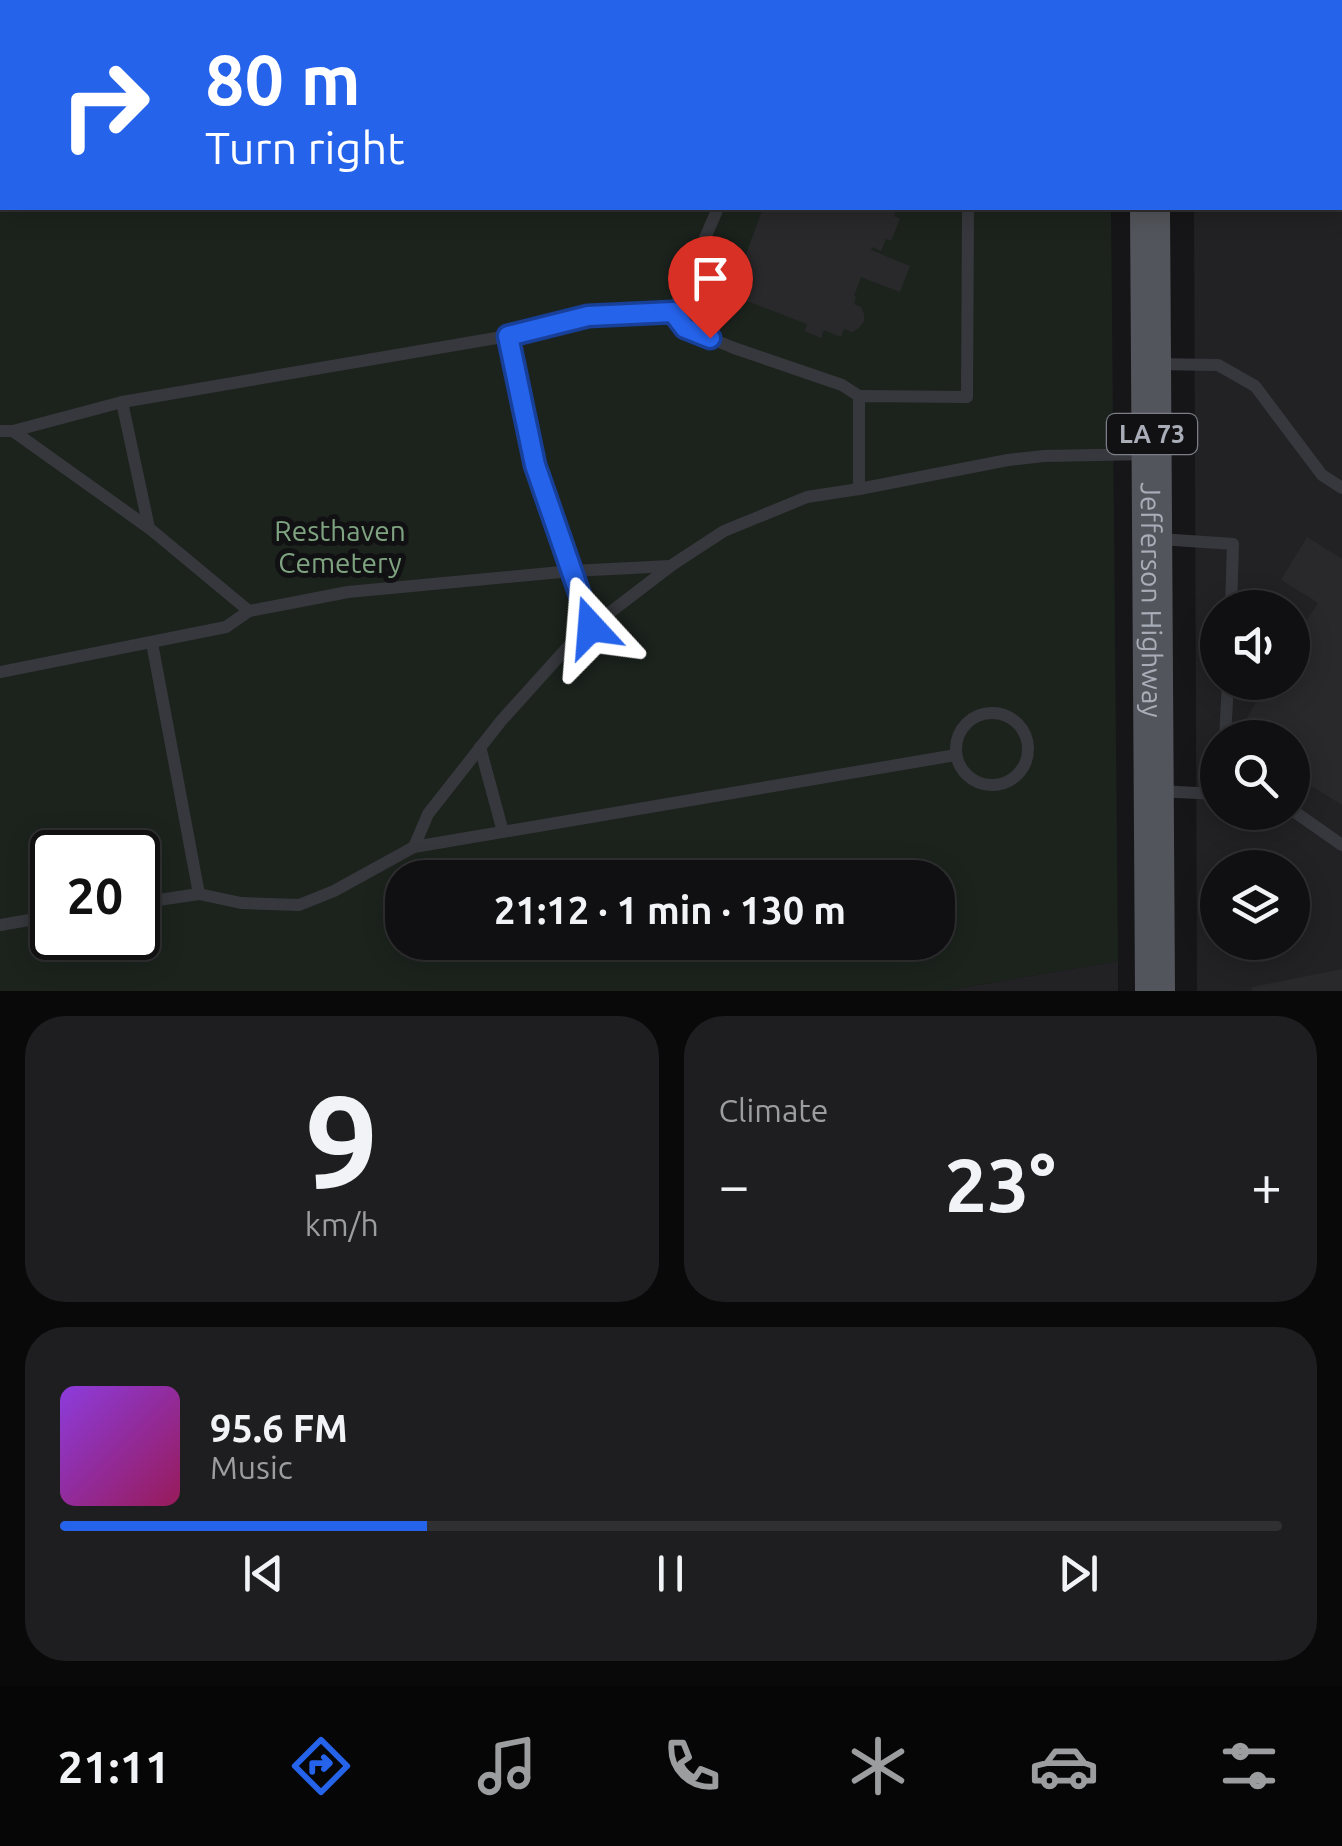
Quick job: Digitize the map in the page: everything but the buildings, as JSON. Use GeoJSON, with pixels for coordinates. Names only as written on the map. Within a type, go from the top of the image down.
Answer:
{"type":"FeatureCollection","features":[{"type":"Feature","properties":{"kind":"main road","name":"Jefferson Highway"},"geometry":{"type":"LineString","coordinates":[[1150,210],[1155,991]]}},
{"type":"Feature","properties":{"kind":"lane"},"geometry":{"type":"LineString","coordinates":[[673,312],[717,210]]}},
{"type":"Feature","properties":{"kind":"lane"},"geometry":{"type":"LineString","coordinates":[[673,312],[685,328],[842,384],[859,396],[967,397],[968,210]]}},
{"type":"Feature","properties":{"kind":"lane"},"geometry":{"type":"LineString","coordinates":[[6,431],[122,402],[508,336],[588,316],[673,312]]}},
{"type":"Feature","properties":{"kind":"lane"},"geometry":{"type":"LineString","coordinates":[[508,336],[535,465],[591,627]]}},
{"type":"Feature","properties":{"kind":"lane"},"geometry":{"type":"LineString","coordinates":[[1152,364],[1218,365],[1255,386],[1322,475],[1342,488]]}},
{"type":"Feature","properties":{"kind":"lane"},"geometry":{"type":"LineString","coordinates":[[859,396],[859,489]]}},
{"type":"Feature","properties":{"kind":"lane"},"geometry":{"type":"LineString","coordinates":[[122,402],[149,528]]}},
{"type":"Feature","properties":{"kind":"lane"},"geometry":{"type":"LineString","coordinates":[[6,431],[149,528],[250,611]]}},
{"type":"Feature","properties":{"kind":"lane"},"geometry":{"type":"LineString","coordinates":[[414,847],[428,814],[500,721],[574,640],[724,531],[807,498],[1008,460],[1152,454]]}},
{"type":"Feature","properties":{"kind":"lane"},"geometry":{"type":"LineString","coordinates":[[1153,538],[1234,544],[1232,590]]}},
{"type":"Feature","properties":{"kind":"lane"},"geometry":{"type":"LineString","coordinates":[[0,672],[226,627],[250,611],[348,592],[572,571],[672,566]]}},
{"type":"Feature","properties":{"kind":"lane"},"geometry":{"type":"LineString","coordinates":[[152,643],[200,894]]}},
{"type":"Feature","properties":{"kind":"lane"},"geometry":{"type":"LineString","coordinates":[[989,712],[1012,718],[1027,737],[1026,761],[1021,772],[1000,784],[977,782],[960,766],[956,755],[960,731],[968,721],[989,712]]}},
{"type":"Feature","properties":{"kind":"lane"},"geometry":{"type":"LineString","coordinates":[[480,747],[502,832]]}},
{"type":"Feature","properties":{"kind":"lane"},"geometry":{"type":"LineString","coordinates":[[160,900],[200,894],[241,903],[299,905],[334,892],[414,847],[956,755]]}},
{"type":"Feature","properties":{"kind":"lane"},"geometry":{"type":"LineString","coordinates":[[1154,791],[1200,793]]}},
{"type":"Feature","properties":{"kind":"lane"},"geometry":{"type":"LineString","coordinates":[[1310,823],[1342,845]]}},
{"type":"Feature","properties":{"kind":"lane"},"geometry":{"type":"LineString","coordinates":[[0,924],[30,919]]}},
{"type":"Feature","properties":{"kind":"shaded area"},"geometry":{"type":"Polygon","coordinates":[[[1194,210],[1342,210],[1342,991],[1197,991],[1194,210]]]}},
{"type":"Feature","properties":{"kind":"shaded area"},"geometry":{"type":"Polygon","coordinates":[[[1118,961],[1118,991],[944,991],[1118,961]]]}},
{"type":"Feature","properties":{"kind":"green space","name":"Resthaven Cemetery"},"geometry":{"type":"Polygon","coordinates":[[[0,210],[1111,210],[1118,961],[944,991],[0,991],[0,210]]]}},
{"type":"Feature","properties":{"kind":"route"},"geometry":{"type":"LineString","coordinates":[[591,627],[535,465],[508,336],[588,316],[673,312],[685,328],[710,338]]}}]}
